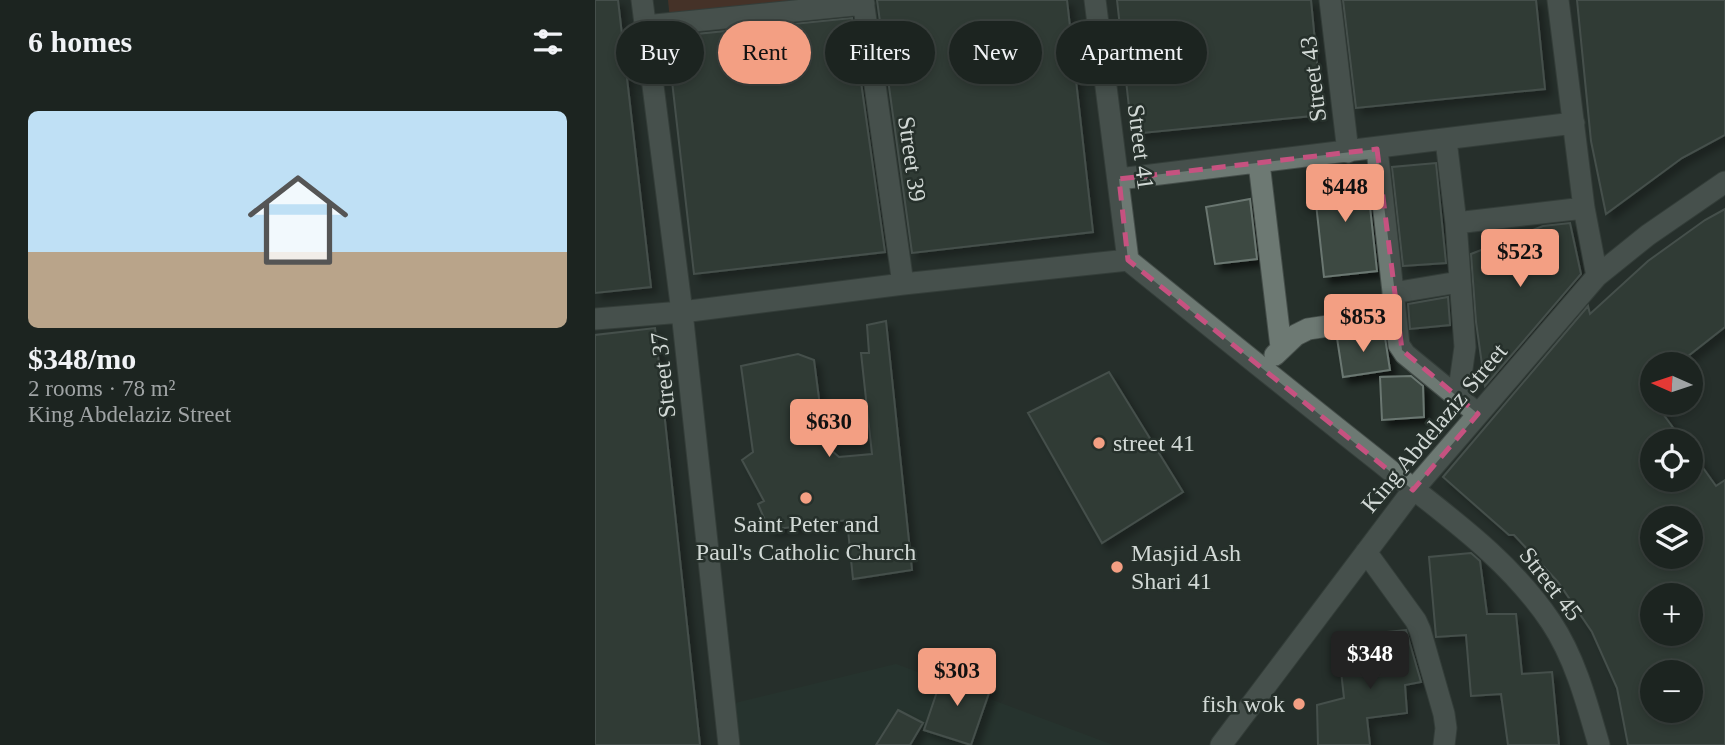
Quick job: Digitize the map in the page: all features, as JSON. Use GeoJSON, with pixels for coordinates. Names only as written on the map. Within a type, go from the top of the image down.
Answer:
{"type":"FeatureCollection","features":[{"type":"Feature","properties":{"kind":"street","name":"Street 37"},"geometry":{"type":"LineString","coordinates":[[642,0],[644,21]]}},
{"type":"Feature","properties":{"kind":"street","name":"Street 41"},"geometry":{"type":"LineString","coordinates":[[1095,0],[1128,260]]}},
{"type":"Feature","properties":{"kind":"street","name":"Street 43"},"geometry":{"type":"LineString","coordinates":[[1330,0],[1348,152]]}},
{"type":"Feature","properties":{"kind":"street"},"geometry":{"type":"LineString","coordinates":[[1558,0],[1584,208],[1597,276]]}},
{"type":"Feature","properties":{"kind":"street"},"geometry":{"type":"LineString","coordinates":[[691,21],[864,2]]}},
{"type":"Feature","properties":{"kind":"street","name":"Street 39"},"geometry":{"type":"LineString","coordinates":[[864,2],[902,284]]}},
{"type":"Feature","properties":{"kind":"street","name":"Street 37"},"geometry":{"type":"LineString","coordinates":[[653,84],[682,312],[729,745]]}},
{"type":"Feature","properties":{"kind":"street"},"geometry":{"type":"LineString","coordinates":[[1118,179],[1573,123]]}},
{"type":"Feature","properties":{"kind":"street"},"geometry":{"type":"LineString","coordinates":[[1446,140],[1456,223],[1465,347],[1458,397]]}},
{"type":"Feature","properties":{"kind":"street"},"geometry":{"type":"LineString","coordinates":[[1377,149],[1399,345],[1405,354],[1478,414]]}},
{"type":"Feature","properties":{"kind":"street"},"geometry":{"type":"LineString","coordinates":[[1259,163],[1281,347]]}},
{"type":"Feature","properties":{"kind":"street","name":"King Abdelaziz Street"},"geometry":{"type":"LineString","coordinates":[[1221,745],[1413,490],[1597,276],[1648,235],[1725,181]]}},
{"type":"Feature","properties":{"kind":"street"},"geometry":{"type":"LineString","coordinates":[[1456,223],[1584,208]]}},
{"type":"Feature","properties":{"kind":"street"},"geometry":{"type":"LineString","coordinates":[[595,318],[682,312],[902,284],[1128,260]]}},
{"type":"Feature","properties":{"kind":"street","name":"Street 45"},"geometry":{"type":"LineString","coordinates":[[1128,260],[1413,490],[1473,535],[1508,567],[1530,593],[1566,648],[1599,745]]}},
{"type":"Feature","properties":{"kind":"street"},"geometry":{"type":"LineString","coordinates":[[1393,293],[1459,282]]}},
{"type":"Feature","properties":{"kind":"street"},"geometry":{"type":"LineString","coordinates":[[1264,370],[1281,347],[1308,329],[1395,316]]}},
{"type":"Feature","properties":{"kind":"street"},"geometry":{"type":"LineString","coordinates":[[1366,552],[1420,630],[1444,714],[1444,745]]}},
{"type":"Feature","properties":{"kind":"highlighted area"},"geometry":{"type":"Polygon","coordinates":[[[1377,149],[1402,350],[1478,414],[1413,490],[1128,260],[1119,179],[1377,149]]]}},
{"type":"Feature","properties":{"kind":"shaded area"},"geometry":{"type":"Polygon","coordinates":[[[668,0],[835,0],[670,20],[668,0]]]}},
{"type":"Feature","properties":{"kind":"shaded area"},"geometry":{"type":"Polygon","coordinates":[[[896,664],[1113,745],[741,745],[735,703],[896,664]]]}},
{"type":"Feature","properties":{"kind":"building"},"geometry":{"type":"Polygon","coordinates":[[[595,0],[618,0],[620,21],[616,21],[616,84],[628,84],[651,287],[595,293],[595,0]]]}},
{"type":"Feature","properties":{"kind":"building"},"geometry":{"type":"Polygon","coordinates":[[[877,0],[1067,0],[1069,21],[1056,21],[1056,84],[1076,84],[1093,232],[912,253],[889,84],[935,84],[935,21],[880,21],[877,0]]]}},
{"type":"Feature","properties":{"kind":"building"},"geometry":{"type":"Polygon","coordinates":[[[1117,0],[1311,0],[1322,115],[1132,134],[1126,84],[1207,84],[1207,21],[1119,21],[1117,0]]]}},
{"type":"Feature","properties":{"kind":"building"},"geometry":{"type":"Polygon","coordinates":[[[1343,0],[1536,0],[1545,89],[1356,108],[1343,0]]]}},
{"type":"Feature","properties":{"kind":"building"},"geometry":{"type":"Polygon","coordinates":[[[1577,0],[1725,0],[1725,135],[1682,158],[1606,214],[1591,141],[1577,0]]]}},
{"type":"Feature","properties":{"kind":"building"},"geometry":{"type":"Polygon","coordinates":[[[852,18],[852,21],[825,21],[825,84],[861,84],[885,252],[694,274],[672,84],[704,84],[704,33],[718,32],[718,84],[811,84],[811,22],[852,18]]]}},
{"type":"Feature","properties":{"kind":"building"},"geometry":{"type":"Polygon","coordinates":[[[1436,163],[1446,263],[1403,266],[1392,167],[1436,163]]]}},
{"type":"Feature","properties":{"kind":"building"},"geometry":{"type":"Polygon","coordinates":[[[1366,170],[1377,271],[1324,277],[1313,176],[1366,170]]]}},
{"type":"Feature","properties":{"kind":"building"},"geometry":{"type":"Polygon","coordinates":[[[1250,199],[1257,259],[1215,264],[1206,207],[1250,199]]]}},
{"type":"Feature","properties":{"kind":"building"},"geometry":{"type":"Polygon","coordinates":[[[1725,209],[1725,327],[1693,352],[1640,352],[1640,415],[1664,415],[1674,429],[1640,429],[1640,492],[1703,492],[1703,468],[1716,486],[1725,480],[1725,745],[1628,745],[1617,688],[1592,632],[1558,582],[1514,535],[1509,535],[1443,477],[1588,306],[1590,314],[1648,261],[1725,209]]]}},
{"type":"Feature","properties":{"kind":"building"},"geometry":{"type":"Polygon","coordinates":[[[1570,223],[1581,274],[1485,386],[1476,322],[1471,254],[1543,226],[1570,223]]]}},
{"type":"Feature","properties":{"kind":"building"},"geometry":{"type":"Polygon","coordinates":[[[1448,297],[1450,325],[1410,329],[1408,304],[1448,297]]]}},
{"type":"Feature","properties":{"kind":"building"},"geometry":{"type":"Polygon","coordinates":[[[886,321],[912,570],[853,579],[847,520],[769,530],[758,504],[764,501],[742,460],[753,452],[741,366],[798,354],[814,360],[825,445],[839,457],[872,454],[861,353],[869,353],[867,325],[886,321]]]}},
{"type":"Feature","properties":{"kind":"building"},"geometry":{"type":"Polygon","coordinates":[[[655,328],[700,745],[595,745],[595,335],[655,328]]]}},
{"type":"Feature","properties":{"kind":"building"},"geometry":{"type":"Polygon","coordinates":[[[1384,331],[1390,370],[1343,377],[1337,338],[1384,331]]]}},
{"type":"Feature","properties":{"kind":"building","name":"street 41"},"geometry":{"type":"Polygon","coordinates":[[[1109,372],[1183,492],[1102,543],[1028,413],[1109,372]]]}},
{"type":"Feature","properties":{"kind":"building"},"geometry":{"type":"Polygon","coordinates":[[[1411,376],[1423,386],[1424,417],[1382,420],[1380,377],[1411,376]]]}},
{"type":"Feature","properties":{"kind":"building"},"geometry":{"type":"Polygon","coordinates":[[[1471,553],[1480,561],[1487,614],[1516,614],[1522,674],[1552,672],[1559,745],[1508,745],[1501,694],[1471,696],[1466,635],[1436,637],[1429,557],[1471,553]]]}},
{"type":"Feature","properties":{"kind":"building"},"geometry":{"type":"Polygon","coordinates":[[[1406,630],[1421,682],[1405,685],[1407,713],[1367,718],[1370,745],[1318,745],[1317,705],[1344,698],[1341,671],[1372,664],[1368,634],[1406,630]]]}},
{"type":"Feature","properties":{"kind":"building"},"geometry":{"type":"Polygon","coordinates":[[[944,671],[991,687],[971,745],[924,730],[944,671]]]}},
{"type":"Feature","properties":{"kind":"building"},"geometry":{"type":"Polygon","coordinates":[[[898,710],[923,723],[910,745],[876,745],[898,710]]]}},
{"type":"Feature","properties":{"kind":"place","name":"street 41"},"geometry":{"type":"Point","coordinates":[1099,443]}},
{"type":"Feature","properties":{"kind":"place","name":"Saint Peter and Paul's Catholic Church"},"geometry":{"type":"Point","coordinates":[806,498]}},
{"type":"Feature","properties":{"kind":"place","name":"Masjid Ash Shari 41"},"geometry":{"type":"Point","coordinates":[1117,567]}},
{"type":"Feature","properties":{"kind":"place","name":"fish wok"},"geometry":{"type":"Point","coordinates":[1299,704]}}]}
